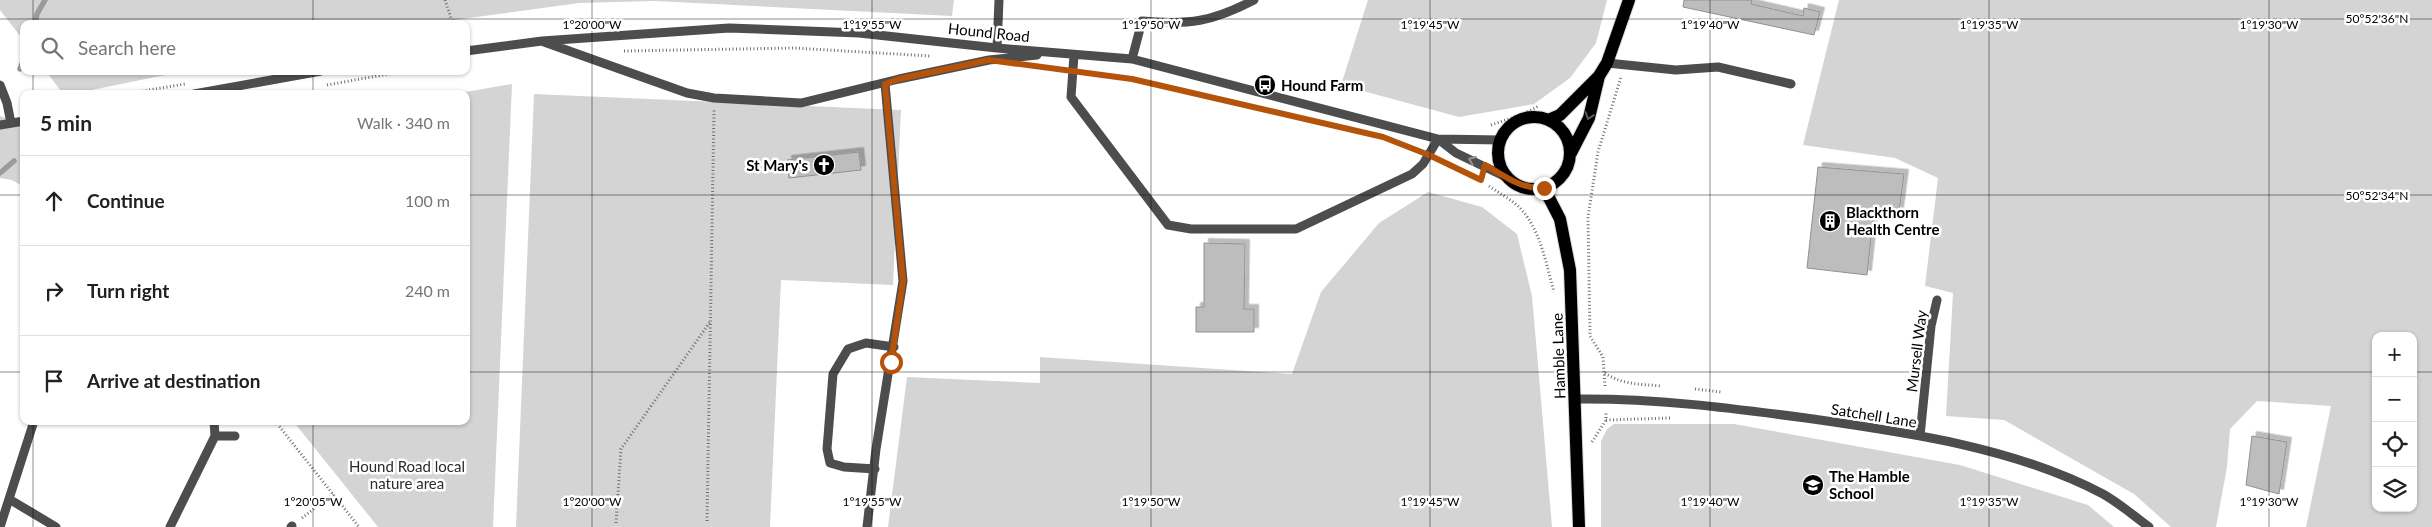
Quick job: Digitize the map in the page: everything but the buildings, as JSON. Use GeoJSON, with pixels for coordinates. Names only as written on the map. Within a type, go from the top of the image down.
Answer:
{"type":"FeatureCollection","features":[{"type":"Feature","properties":{"kind":"main road"},"geometry":{"type":"LineString","coordinates":[[1548,120],[1560,115],[1599,76],[1607,64],[1629,0]]}},
{"type":"Feature","properties":{"kind":"main road"},"geometry":{"type":"LineString","coordinates":[[1571,153],[1569,140],[1562,130],[1548,120],[1534,117],[1521,119],[1510,126],[1501,140],[1498,155],[1501,167],[1508,178],[1518,185],[1530,189],[1544,188],[1558,180],[1566,171],[1571,153],[1589,118],[1599,76]]}},
{"type":"Feature","properties":{"kind":"main road","name":"Hamble Lane"},"geometry":{"type":"LineString","coordinates":[[1544,188],[1560,219],[1570,270],[1580,527]]}},
{"type":"Feature","properties":{"kind":"street"},"geometry":{"type":"LineString","coordinates":[[997,48],[1000,0]]}},
{"type":"Feature","properties":{"kind":"street"},"geometry":{"type":"LineString","coordinates":[[1132,59],[1142,21],[1180,24],[1225,15],[1254,0]]}},
{"type":"Feature","properties":{"kind":"street","name":"Hound Road"},"geometry":{"type":"LineString","coordinates":[[470,51],[542,41],[729,28],[859,33],[997,48],[1132,59],[1438,138],[1488,142],[1501,140]]}},
{"type":"Feature","properties":{"kind":"street"},"geometry":{"type":"LineString","coordinates":[[542,41],[687,93],[714,98],[801,103],[989,60],[1059,53]]}},
{"type":"Feature","properties":{"kind":"street"},"geometry":{"type":"LineString","coordinates":[[1074,54],[1071,97],[1168,225],[1191,229],[1296,229],[1412,174],[1423,164],[1438,138],[1456,153],[1485,165],[1508,178]]}},
{"type":"Feature","properties":{"kind":"street"},"geometry":{"type":"LineString","coordinates":[[1607,64],[1676,70],[1718,67],[1791,84]]}},
{"type":"Feature","properties":{"kind":"street"},"geometry":{"type":"LineString","coordinates":[[216,90],[299,75]]}},
{"type":"Feature","properties":{"kind":"street"},"geometry":{"type":"LineString","coordinates":[[867,527],[903,281],[885,84]]}},
{"type":"Feature","properties":{"kind":"street"},"geometry":{"type":"LineString","coordinates":[[0,85],[7,103],[11,123]]}},
{"type":"Feature","properties":{"kind":"street"},"geometry":{"type":"LineString","coordinates":[[0,125],[20,122]]}},
{"type":"Feature","properties":{"kind":"street","name":"Mursell Way"},"geometry":{"type":"LineString","coordinates":[[1920,436],[1931,326],[1937,300]]}},
{"type":"Feature","properties":{"kind":"street"},"geometry":{"type":"LineString","coordinates":[[875,469],[844,467],[830,463],[827,449],[833,374],[848,349],[866,343],[894,347]]}},
{"type":"Feature","properties":{"kind":"street","name":"Satchell Lane"},"geometry":{"type":"LineString","coordinates":[[1576,399],[1614,399],[1728,408],[1920,436],[1982,450],[2045,470],[2104,494],[2149,527]]}},
{"type":"Feature","properties":{"kind":"street"},"geometry":{"type":"LineString","coordinates":[[0,527],[33,425]]}},
{"type":"Feature","properties":{"kind":"street"},"geometry":{"type":"LineString","coordinates":[[170,527],[215,436],[214,425]]}},
{"type":"Feature","properties":{"kind":"street"},"geometry":{"type":"LineString","coordinates":[[215,436],[235,436]]}},
{"type":"Feature","properties":{"kind":"street"},"geometry":{"type":"LineString","coordinates":[[9,499],[56,527]]}},
{"type":"Feature","properties":{"kind":"path"},"geometry":{"type":"LineString","coordinates":[[445,0],[452,20]]}},
{"type":"Feature","properties":{"kind":"path"},"geometry":{"type":"LineString","coordinates":[[618,51],[794,48],[940,57]]}},
{"type":"Feature","properties":{"kind":"path"},"geometry":{"type":"LineString","coordinates":[[1072,71],[1132,79],[1267,110]]}},
{"type":"Feature","properties":{"kind":"path"},"geometry":{"type":"LineString","coordinates":[[324,85],[382,75]]}},
{"type":"Feature","properties":{"kind":"path"},"geometry":{"type":"LineString","coordinates":[[149,90],[187,84]]}},
{"type":"Feature","properties":{"kind":"path"},"geometry":{"type":"LineString","coordinates":[[707,522],[714,98]]}},
{"type":"Feature","properties":{"kind":"path"},"geometry":{"type":"LineString","coordinates":[[1483,127],[1521,115],[1546,102]]}},
{"type":"Feature","properties":{"kind":"path"},"geometry":{"type":"LineString","coordinates":[[1603,136],[1588,217],[1590,336],[1603,357],[1605,373]]}},
{"type":"Feature","properties":{"kind":"path"},"geometry":{"type":"LineString","coordinates":[[1485,165],[1481,180],[1519,207],[1530,222],[1541,245],[1555,301]]}},
{"type":"Feature","properties":{"kind":"path"},"geometry":{"type":"LineString","coordinates":[[616,523],[621,449],[711,320]]}},
{"type":"Feature","properties":{"kind":"path"},"geometry":{"type":"LineString","coordinates":[[278,425],[359,527]]}},
{"type":"Feature","properties":{"kind":"path"},"geometry":{"type":"LineString","coordinates":[[291,526],[332,494]]}},
{"type":"Feature","properties":{"kind":"green space"},"geometry":{"type":"Polygon","coordinates":[[[0,0],[954,0],[952,16],[655,1],[579,3],[454,20],[20,20],[20,36],[0,10],[0,0]]]}},
{"type":"Feature","properties":{"kind":"green space"},"geometry":{"type":"Polygon","coordinates":[[[1368,0],[1607,0],[1596,43],[1570,78],[1534,104],[1459,117],[1341,85],[1368,0]]]}},
{"type":"Feature","properties":{"kind":"green space"},"geometry":{"type":"Polygon","coordinates":[[[1839,0],[2432,0],[2432,527],[2306,527],[2331,406],[2257,401],[2230,429],[2227,467],[2216,527],[2171,527],[2134,494],[2004,420],[1946,416],[1953,293],[1925,286],[1938,178],[1895,158],[1803,145],[1839,0]]]}},
{"type":"Feature","properties":{"kind":"green space"},"geometry":{"type":"Polygon","coordinates":[[[49,75],[165,75],[92,90],[60,90],[49,75]]]}},
{"type":"Feature","properties":{"kind":"green space","name":"Hound Road local nature area"},"geometry":{"type":"Polygon","coordinates":[[[512,84],[493,527],[378,527],[296,425],[470,425],[470,91],[512,84]]]}},
{"type":"Feature","properties":{"kind":"green space"},"geometry":{"type":"Polygon","coordinates":[[[534,94],[901,110],[893,285],[781,280],[770,527],[516,527],[534,94]]]}},
{"type":"Feature","properties":{"kind":"green space"},"geometry":{"type":"Polygon","coordinates":[[[0,116],[20,123],[20,185],[12,180],[0,178],[0,116]]]}},
{"type":"Feature","properties":{"kind":"green space"},"geometry":{"type":"Polygon","coordinates":[[[1428,192],[1482,207],[1517,234],[1532,296],[1552,527],[888,527],[907,377],[1040,383],[1040,357],[1292,374],[1321,292],[1379,223],[1428,192]]]}},
{"type":"Feature","properties":{"kind":"green space","name":"The Hamble School"},"geometry":{"type":"Polygon","coordinates":[[[1614,424],[1734,424],[1960,465],[2088,505],[2114,527],[1601,527],[1601,441],[1607,429],[1614,424]]]}},
{"type":"Feature","properties":{"kind":"waterway"},"geometry":{"type":"LineString","coordinates":[[36,20],[45,0]]}},
{"type":"Feature","properties":{"kind":"waterway"},"geometry":{"type":"LineString","coordinates":[[0,173],[14,161]]}},
{"type":"Feature","properties":{"kind":"place","name":"Hound Farm"},"geometry":{"type":"Point","coordinates":[1265,85]}},
{"type":"Feature","properties":{"kind":"place","name":"St Mary's"},"geometry":{"type":"Point","coordinates":[824,165]}},
{"type":"Feature","properties":{"kind":"place","name":"Blackthorn Health Centre"},"geometry":{"type":"Point","coordinates":[1830,221]}},
{"type":"Feature","properties":{"kind":"place","name":"The Hamble School"},"geometry":{"type":"Point","coordinates":[1813,485]}},
{"type":"Feature","properties":{"kind":"route"},"geometry":{"type":"LineString","coordinates":[[891,362],[900,313],[903,281],[885,84],[899,79],[989,60],[1132,79],[1383,137],[1429,155],[1481,180],[1485,165],[1518,185],[1530,189],[1544,188]]}}]}
